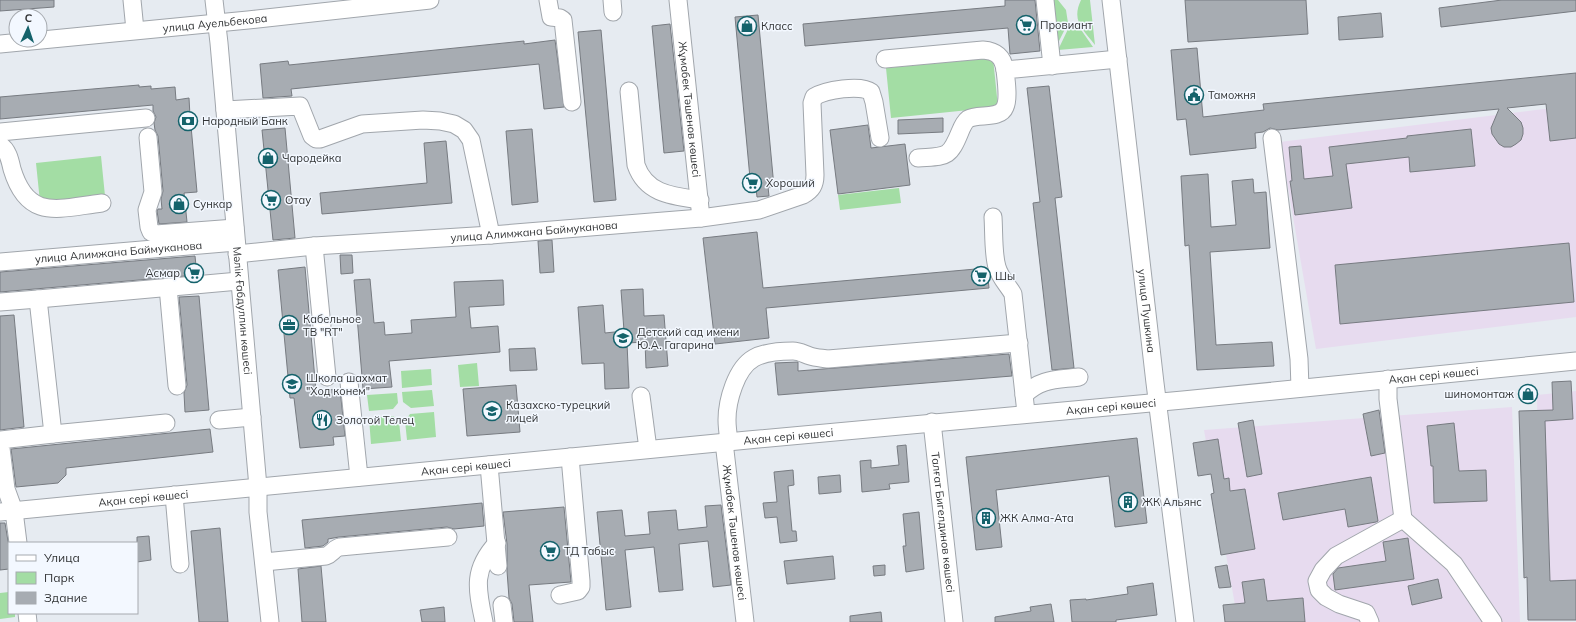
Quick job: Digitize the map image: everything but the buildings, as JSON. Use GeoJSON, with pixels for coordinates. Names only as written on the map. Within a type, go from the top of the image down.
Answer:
{"type":"FeatureCollection","features":[{"type":"Feature","properties":{"kind":"street"},"geometry":{"type":"LineString","coordinates":[[132,0],[135,30]]}},
{"type":"Feature","properties":{"kind":"street","name":"Мәлік Ғабдуллин көшесі"},"geometry":{"type":"LineString","coordinates":[[214,0],[252,417],[258,487],[258,512],[270,622]]}},
{"type":"Feature","properties":{"kind":"street","name":"улица Ауельбекова"},"geometry":{"type":"LineString","coordinates":[[0,44],[217,23],[346,5],[430,0]]}},
{"type":"Feature","properties":{"kind":"street"},"geometry":{"type":"LineString","coordinates":[[548,0],[552,17],[563,20],[572,102]]}},
{"type":"Feature","properties":{"kind":"street"},"geometry":{"type":"LineString","coordinates":[[1045,0],[1052,66]]}},
{"type":"Feature","properties":{"kind":"street","name":"улица Пушкина"},"geometry":{"type":"LineString","coordinates":[[1111,0],[1157,402],[1185,622]]}},
{"type":"Feature","properties":{"kind":"street","name":"Жұмабек Тәшенов көшесі"},"geometry":{"type":"LineString","coordinates":[[679,6],[702,218]]}},
{"type":"Feature","properties":{"kind":"street"},"geometry":{"type":"LineString","coordinates":[[885,59],[984,50],[994,52],[1001,57],[1005,70],[1007,99],[1005,108],[998,114],[976,116],[967,119],[949,154],[938,157],[918,158]]}},
{"type":"Feature","properties":{"kind":"street"},"geometry":{"type":"LineString","coordinates":[[1005,70],[1118,59]]}},
{"type":"Feature","properties":{"kind":"street","name":"улица Алимжана Баймуканова"},"geometry":{"type":"LineString","coordinates":[[0,262],[236,242],[314,246],[491,235],[702,218],[759,210],[804,195],[813,186],[816,175],[812,110],[814,97],[819,94],[856,88],[868,90],[873,95],[880,138]]}},
{"type":"Feature","properties":{"kind":"street"},"geometry":{"type":"LineString","coordinates":[[629,91],[636,165],[639,174],[644,181],[658,191],[679,197],[700,200]]}},
{"type":"Feature","properties":{"kind":"street"},"geometry":{"type":"LineString","coordinates":[[225,110],[300,106],[312,136],[316,139],[320,139],[362,124],[440,120],[454,124],[464,130],[471,140],[491,235]]}},
{"type":"Feature","properties":{"kind":"street"},"geometry":{"type":"LineString","coordinates":[[0,132],[146,118]]}},
{"type":"Feature","properties":{"kind":"street"},"geometry":{"type":"LineString","coordinates":[[148,138],[153,192],[147,210],[151,232],[156,234],[236,242]]}},
{"type":"Feature","properties":{"kind":"street"},"geometry":{"type":"LineString","coordinates":[[1272,138],[1299,359],[1300,388]]}},
{"type":"Feature","properties":{"kind":"street"},"geometry":{"type":"LineString","coordinates":[[0,145],[8,154],[20,189],[37,206],[50,209],[102,203]]}},
{"type":"Feature","properties":{"kind":"street"},"geometry":{"type":"LineString","coordinates":[[993,217],[997,266],[1013,294],[1026,413]]}},
{"type":"Feature","properties":{"kind":"street"},"geometry":{"type":"LineString","coordinates":[[314,246],[327,377]]}},
{"type":"Feature","properties":{"kind":"street"},"geometry":{"type":"LineString","coordinates":[[0,302],[239,281]]}},
{"type":"Feature","properties":{"kind":"street"},"geometry":{"type":"LineString","coordinates":[[168,287],[177,386]]}},
{"type":"Feature","properties":{"kind":"street"},"geometry":{"type":"LineString","coordinates":[[38,299],[54,434]]}},
{"type":"Feature","properties":{"kind":"street","name":"Жұмабек Тәшенов көшесі"},"geometry":{"type":"LineString","coordinates":[[745,622],[726,442],[728,408],[735,383],[748,363],[753,358],[764,354],[793,351],[828,359],[1019,343]]}},
{"type":"Feature","properties":{"kind":"street","name":"Ақан сері көшесі"},"geometry":{"type":"LineString","coordinates":[[7,511],[1576,361]]}},
{"type":"Feature","properties":{"kind":"street"},"geometry":{"type":"LineString","coordinates":[[1024,395],[1035,385],[1042,382],[1080,377]]}},
{"type":"Feature","properties":{"kind":"street"},"geometry":{"type":"LineString","coordinates":[[1388,379],[1388,399],[1402,519],[1454,564],[1493,622]]}},
{"type":"Feature","properties":{"kind":"street"},"geometry":{"type":"LineString","coordinates":[[349,382],[359,477]]}},
{"type":"Feature","properties":{"kind":"street"},"geometry":{"type":"LineString","coordinates":[[641,396],[648,449]]}},
{"type":"Feature","properties":{"kind":"street"},"geometry":{"type":"LineString","coordinates":[[218,420],[252,417]]}},
{"type":"Feature","properties":{"kind":"street","name":"Талғат Бигелдинов көшесі"},"geometry":{"type":"LineString","coordinates":[[932,422],[954,622]]}},
{"type":"Feature","properties":{"kind":"street"},"geometry":{"type":"LineString","coordinates":[[18,542],[7,511],[0,440],[166,423]]}},
{"type":"Feature","properties":{"kind":"street"},"geometry":{"type":"LineString","coordinates":[[560,595],[578,591],[581,588],[570,457]]}},
{"type":"Feature","properties":{"kind":"street"},"geometry":{"type":"LineString","coordinates":[[489,465],[498,566]]}},
{"type":"Feature","properties":{"kind":"street"},"geometry":{"type":"LineString","coordinates":[[174,495],[180,564]]}},
{"type":"Feature","properties":{"kind":"street"},"geometry":{"type":"LineString","coordinates":[[1370,622],[1366,613],[1339,604],[1326,597],[1319,590],[1317,581],[1323,570],[1336,556],[1402,519]]}},
{"type":"Feature","properties":{"kind":"street"},"geometry":{"type":"LineString","coordinates":[[264,562],[326,556],[340,547],[448,537]]}},
{"type":"Feature","properties":{"kind":"street"},"geometry":{"type":"LineString","coordinates":[[484,622],[478,593],[480,571],[484,559],[497,543]]}},
{"type":"Feature","properties":{"kind":"street"},"geometry":{"type":"LineString","coordinates":[[502,605],[504,622]]}},
{"type":"Feature","properties":{"kind":"shaded area"},"geometry":{"type":"Polygon","coordinates":[[[1576,105],[1576,317],[1316,349],[1280,142],[1576,105]]]}},
{"type":"Feature","properties":{"kind":"shaded area"},"geometry":{"type":"Polygon","coordinates":[[[1576,391],[1576,608],[1540,609],[1537,395],[1576,391]]]}},
{"type":"Feature","properties":{"kind":"shaded area"},"geometry":{"type":"Polygon","coordinates":[[[1512,407],[1520,622],[1238,622],[1204,430],[1512,407]]]}},
{"type":"Feature","properties":{"kind":"green space"},"geometry":{"type":"Polygon","coordinates":[[[1050,0],[1058,0],[1066,10],[1068,23],[1055,49],[1050,0]]]}},
{"type":"Feature","properties":{"kind":"green space"},"geometry":{"type":"Polygon","coordinates":[[[1081,0],[1090,0],[1095,45],[1083,29],[1078,19],[1078,7],[1081,0]]]}},
{"type":"Feature","properties":{"kind":"green space"},"geometry":{"type":"Polygon","coordinates":[[[1077,24],[1093,47],[1058,50],[1070,25],[1077,24]]]}},
{"type":"Feature","properties":{"kind":"green space"},"geometry":{"type":"Polygon","coordinates":[[[993,58],[998,107],[891,118],[886,68],[993,58]]]}},
{"type":"Feature","properties":{"kind":"green space"},"geometry":{"type":"Polygon","coordinates":[[[101,156],[105,196],[40,202],[36,163],[101,156]]]}},
{"type":"Feature","properties":{"kind":"green space"},"geometry":{"type":"Polygon","coordinates":[[[899,188],[901,203],[840,210],[838,195],[899,188]]]}},
{"type":"Feature","properties":{"kind":"green space"},"geometry":{"type":"Polygon","coordinates":[[[477,363],[479,386],[460,387],[458,365],[477,363]]]}},
{"type":"Feature","properties":{"kind":"green space"},"geometry":{"type":"Polygon","coordinates":[[[431,369],[432,385],[402,388],[401,371],[431,369]]]}},
{"type":"Feature","properties":{"kind":"green space"},"geometry":{"type":"Polygon","coordinates":[[[432,390],[434,406],[411,408],[403,402],[402,392],[432,390]]]}},
{"type":"Feature","properties":{"kind":"green space"},"geometry":{"type":"Polygon","coordinates":[[[397,393],[398,403],[393,409],[369,411],[367,395],[397,393]]]}},
{"type":"Feature","properties":{"kind":"green space"},"geometry":{"type":"Polygon","coordinates":[[[434,412],[436,437],[407,440],[405,421],[410,414],[434,412]]]}},
{"type":"Feature","properties":{"kind":"green space"},"geometry":{"type":"Polygon","coordinates":[[[393,416],[399,421],[401,441],[371,444],[369,418],[393,416]]]}},
{"type":"Feature","properties":{"kind":"green space"},"geometry":{"type":"Polygon","coordinates":[[[8,592],[8,614],[15,614],[15,617],[0,619],[0,593],[8,592]]]}},
{"type":"Feature","properties":{"kind":"place","name":"Провиант"},"geometry":{"type":"Point","coordinates":[1026,25]}},
{"type":"Feature","properties":{"kind":"place","name":"Класс"},"geometry":{"type":"Point","coordinates":[747,26]}},
{"type":"Feature","properties":{"kind":"place","name":"Таможня"},"geometry":{"type":"Point","coordinates":[1194,95]}},
{"type":"Feature","properties":{"kind":"place","name":"Народный Банк"},"geometry":{"type":"Point","coordinates":[188,121]}},
{"type":"Feature","properties":{"kind":"place","name":"Чародейка"},"geometry":{"type":"Point","coordinates":[268,158]}},
{"type":"Feature","properties":{"kind":"place","name":"Хороший"},"geometry":{"type":"Point","coordinates":[752,183]}},
{"type":"Feature","properties":{"kind":"place","name":"Отау"},"geometry":{"type":"Point","coordinates":[271,200]}},
{"type":"Feature","properties":{"kind":"place","name":"Сункар"},"geometry":{"type":"Point","coordinates":[179,204]}},
{"type":"Feature","properties":{"kind":"place","name":"Асмар"},"geometry":{"type":"Point","coordinates":[194,273]}},
{"type":"Feature","properties":{"kind":"place","name":"Шы"},"geometry":{"type":"Point","coordinates":[981,276]}},
{"type":"Feature","properties":{"kind":"place","name":"Кабельное ТВ \"RT\""},"geometry":{"type":"Point","coordinates":[289,325]}},
{"type":"Feature","properties":{"kind":"place","name":"Детский сад имени Ю.А. Гагарина"},"geometry":{"type":"Point","coordinates":[623,338]}},
{"type":"Feature","properties":{"kind":"place","name":"Школа шахмат \"Ход конем\""},"geometry":{"type":"Point","coordinates":[292,384]}},
{"type":"Feature","properties":{"kind":"place","name":"шиномонтаж"},"geometry":{"type":"Point","coordinates":[1528,394]}},
{"type":"Feature","properties":{"kind":"place","name":"Казахско-турецкий лицей"},"geometry":{"type":"Point","coordinates":[492,411]}},
{"type":"Feature","properties":{"kind":"place","name":"Золотой Телец"},"geometry":{"type":"Point","coordinates":[322,420]}},
{"type":"Feature","properties":{"kind":"place","name":"ЖК Альянс"},"geometry":{"type":"Point","coordinates":[1128,502]}},
{"type":"Feature","properties":{"kind":"place","name":"ЖК Алма-Ата"},"geometry":{"type":"Point","coordinates":[986,518]}},
{"type":"Feature","properties":{"kind":"place","name":"ТД Табыс"},"geometry":{"type":"Point","coordinates":[550,551]}}]}
